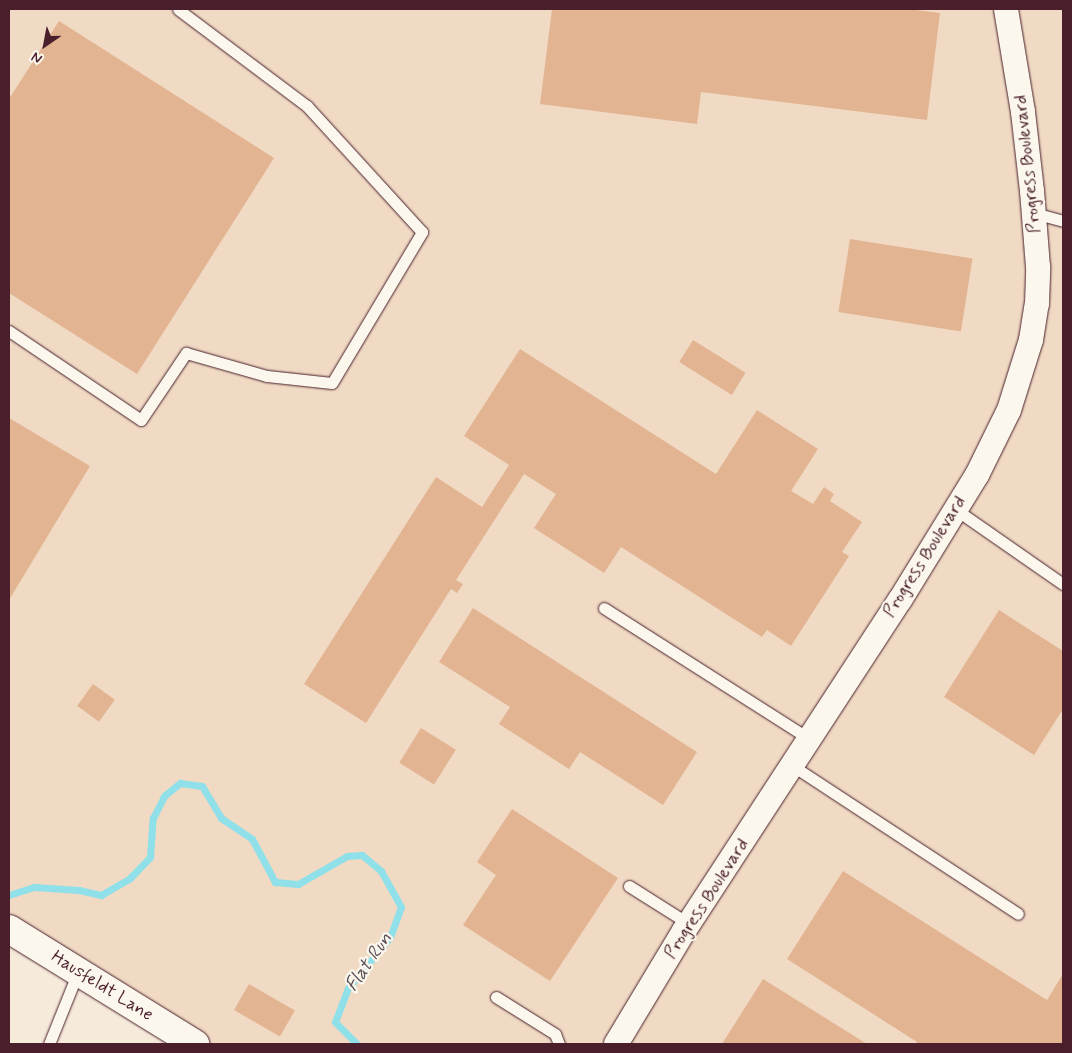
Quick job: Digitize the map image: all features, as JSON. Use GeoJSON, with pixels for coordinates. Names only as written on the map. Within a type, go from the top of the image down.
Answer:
{"type":"FeatureCollection","features":[{"type":"Feature","properties":{"kind":"street","name":"Progress Boulevard"},"geometry":{"type":"LineString","coordinates":[[616,1044],[689,924],[793,766],[977,475],[1009,410],[1028,349],[1036,304],[1038,267],[1023,112],[1006,9]]}},
{"type":"Feature","properties":{"kind":"street","name":"Hausfeldt Lane"},"geometry":{"type":"LineString","coordinates":[[9,928],[195,1044]]}},
{"type":"Feature","properties":{"kind":"lane"},"geometry":{"type":"LineString","coordinates":[[9,331],[141,420],[186,353],[267,376],[332,383],[422,232],[306,106],[178,9]]}},
{"type":"Feature","properties":{"kind":"lane"},"geometry":{"type":"LineString","coordinates":[[1034,213],[1063,221]]}},
{"type":"Feature","properties":{"kind":"lane"},"geometry":{"type":"LineString","coordinates":[[955,509],[1063,584]]}},
{"type":"Feature","properties":{"kind":"lane"},"geometry":{"type":"LineString","coordinates":[[604,608],[810,739]]}},
{"type":"Feature","properties":{"kind":"lane"},"geometry":{"type":"LineString","coordinates":[[793,766],[1018,914]]}},
{"type":"Feature","properties":{"kind":"lane"},"geometry":{"type":"LineString","coordinates":[[629,886],[689,924]]}},
{"type":"Feature","properties":{"kind":"lane"},"geometry":{"type":"LineString","coordinates":[[49,1044],[78,972]]}},
{"type":"Feature","properties":{"kind":"lane"},"geometry":{"type":"LineString","coordinates":[[496,997],[554,1034],[559,1044]]}},
{"type":"Feature","properties":{"kind":"shaded area"},"geometry":{"type":"Polygon","coordinates":[[[9,9],[1063,9],[1063,1044],[195,1044],[9,928],[9,9]]]}},
{"type":"Feature","properties":{"kind":"building"},"geometry":{"type":"Polygon","coordinates":[[[552,9],[907,9],[940,13],[927,120],[701,92],[697,124],[540,104],[552,9]]]}},
{"type":"Feature","properties":{"kind":"building"},"geometry":{"type":"Polygon","coordinates":[[[59,21],[274,158],[137,374],[9,293],[9,99],[59,21]]]}},
{"type":"Feature","properties":{"kind":"building"},"geometry":{"type":"Polygon","coordinates":[[[850,239],[972,258],[961,331],[838,312],[850,239]]]}},
{"type":"Feature","properties":{"kind":"building"},"geometry":{"type":"Polygon","coordinates":[[[693,340],[746,373],[732,395],[679,362],[693,340]]]}},
{"type":"Feature","properties":{"kind":"building"},"geometry":{"type":"Polygon","coordinates":[[[520,349],[716,474],[757,410],[818,449],[791,491],[813,504],[824,487],[834,494],[830,501],[862,522],[842,552],[849,556],[791,646],[767,630],[762,637],[621,547],[604,573],[534,528],[556,494],[524,474],[456,580],[463,584],[457,593],[451,589],[366,723],[304,684],[436,477],[482,507],[509,465],[464,436],[520,349]]]}},
{"type":"Feature","properties":{"kind":"building"},"geometry":{"type":"Polygon","coordinates":[[[9,418],[90,466],[9,600],[9,418]]]}},
{"type":"Feature","properties":{"kind":"building"},"geometry":{"type":"Polygon","coordinates":[[[473,608],[697,752],[663,805],[580,752],[569,769],[499,724],[510,707],[439,662],[473,608]]]}},
{"type":"Feature","properties":{"kind":"building"},"geometry":{"type":"Polygon","coordinates":[[[999,610],[1063,651],[1063,709],[1034,755],[944,697],[999,610]]]}},
{"type":"Feature","properties":{"kind":"building"},"geometry":{"type":"Polygon","coordinates":[[[93,684],[115,700],[99,722],[77,706],[93,684]]]}},
{"type":"Feature","properties":{"kind":"building"},"geometry":{"type":"Polygon","coordinates":[[[421,728],[456,750],[434,784],[399,763],[421,728]]]}},
{"type":"Feature","properties":{"kind":"building"},"geometry":{"type":"Polygon","coordinates":[[[512,809],[618,878],[550,981],[463,925],[496,875],[477,862],[512,809]]]}},
{"type":"Feature","properties":{"kind":"building"},"geometry":{"type":"Polygon","coordinates":[[[843,871],[1047,1000],[1063,974],[1063,1044],[916,1044],[917,1042],[787,959],[843,871]]]}},
{"type":"Feature","properties":{"kind":"building"},"geometry":{"type":"Polygon","coordinates":[[[763,979],[867,1044],[722,1044],[763,979]]]}},
{"type":"Feature","properties":{"kind":"building"},"geometry":{"type":"Polygon","coordinates":[[[249,984],[295,1010],[280,1036],[234,1010],[249,984]]]}},
{"type":"Feature","properties":{"kind":"waterway","name":"Flat Run"},"geometry":{"type":"LineString","coordinates":[[9,895],[34,887],[79,890],[101,895],[130,878],[150,857],[153,818],[164,796],[180,783],[202,786],[221,818],[252,839],[275,882],[298,884],[347,856],[362,855],[381,871],[401,907],[390,937],[348,988],[335,1022],[357,1044]]}}]}
